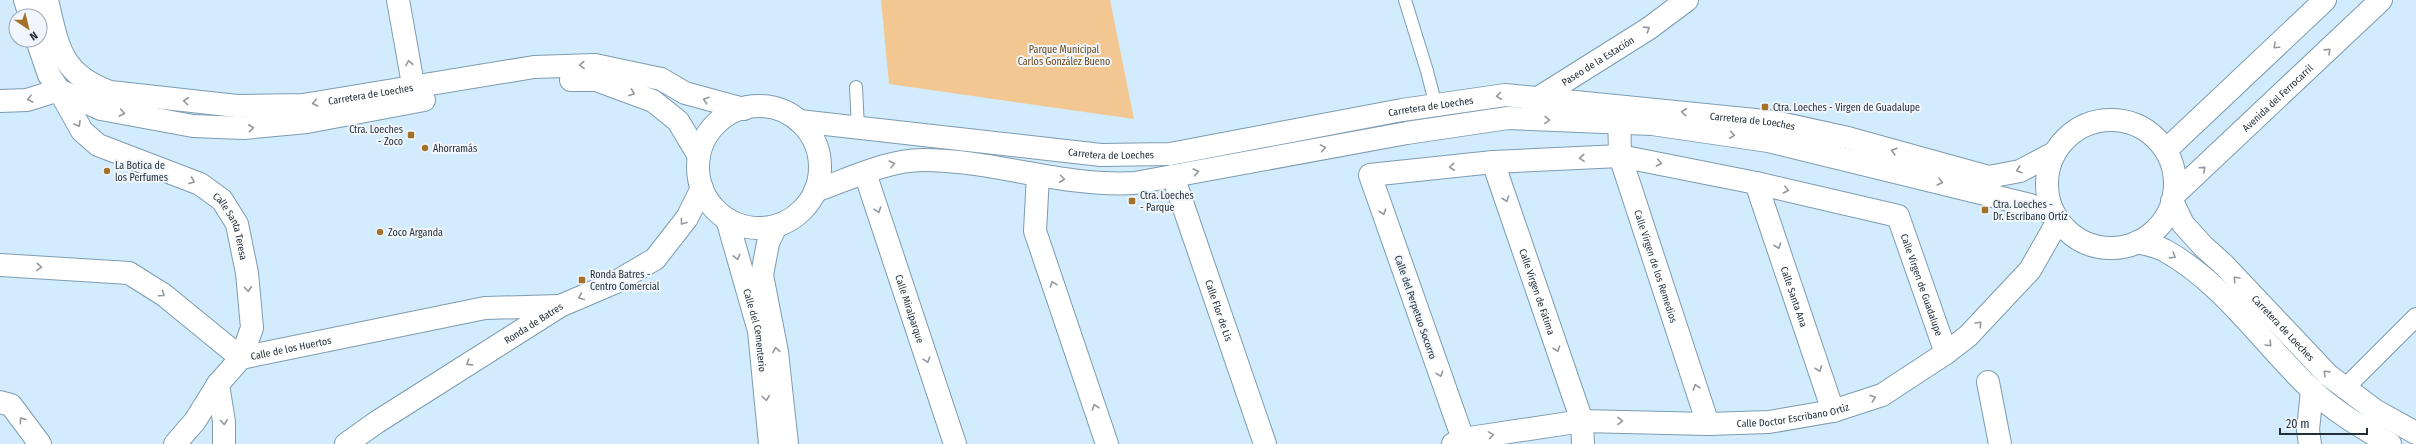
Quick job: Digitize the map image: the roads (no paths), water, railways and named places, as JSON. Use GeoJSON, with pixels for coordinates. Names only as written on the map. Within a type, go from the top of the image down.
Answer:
{"type":"FeatureCollection","features":[{"type":"Feature","properties":{"kind":"street","name":"Carretera de Loeches"},"geometry":{"type":"LineString","coordinates":[[47,0],[56,38],[65,61],[79,76],[92,86],[110,92],[244,106],[303,105],[365,93],[415,94],[534,80],[596,80],[653,101],[678,121],[699,156]]}},
{"type":"Feature","properties":{"kind":"street"},"geometry":{"type":"LineString","coordinates":[[398,0],[415,94]]}},
{"type":"Feature","properties":{"kind":"street","name":"Paseo de la Estación"},"geometry":{"type":"LineString","coordinates":[[1508,118],[1648,29],[1687,0]]}},
{"type":"Feature","properties":{"kind":"street"},"geometry":{"type":"LineString","coordinates":[[2166,150],[2325,0]]}},
{"type":"Feature","properties":{"kind":"street","name":"Avenida del Ferrocarril"},"geometry":{"type":"LineString","coordinates":[[2173,198],[2381,0]]}},
{"type":"Feature","properties":{"kind":"street"},"geometry":{"type":"LineString","coordinates":[[0,101],[27,100],[59,90],[47,68],[39,48]]}},
{"type":"Feature","properties":{"kind":"street","name":"Carretera de Loeches"},"geometry":{"type":"LineString","coordinates":[[59,90],[101,109],[193,126],[244,128],[307,122],[415,94],[534,67],[595,65],[661,79],[685,93],[744,109]]}},
{"type":"Feature","properties":{"kind":"street","name":"Calle Santa Teresa"},"geometry":{"type":"LineString","coordinates":[[59,90],[82,131],[98,145],[200,184],[222,200],[237,224],[247,273],[252,328],[241,358],[218,384],[195,421],[175,444]]}},
{"type":"Feature","properties":{"kind":"street","name":"Carretera de Loeches"},"geometry":{"type":"LineString","coordinates":[[798,121],[858,129],[962,138],[1101,156],[1131,157],[1170,154],[1284,131],[1436,105],[1505,95],[1540,98],[1619,115],[1652,124],[1768,140],[2030,205],[2056,217]]}},
{"type":"Feature","properties":{"kind":"street"},"geometry":{"type":"LineString","coordinates":[[758,106],[772,108],[787,113],[798,121],[813,138],[820,160],[820,176],[816,190],[806,206],[793,218],[776,226],[760,228],[743,226],[727,219],[708,201],[702,188],[698,172],[699,156],[710,131],[731,113],[758,106]]}},
{"type":"Feature","properties":{"kind":"street","name":"Carretera de Loeches"},"geometry":{"type":"LineString","coordinates":[[816,190],[892,163],[922,160],[963,163],[1038,176],[1116,184],[1173,176],[1441,127],[1508,118],[1619,115],[1775,122],[1848,138],[1989,177],[2020,171],[2054,153]]}},
{"type":"Feature","properties":{"kind":"street","name":"Calle Virgen de los Remedios"},"geometry":{"type":"LineString","coordinates":[[1619,115],[1620,156],[1708,424]]}},
{"type":"Feature","properties":{"kind":"street"},"geometry":{"type":"LineString","coordinates":[[2109,119],[2131,123],[2151,134],[2166,150],[2172,165],[2175,180],[2173,198],[2165,218],[2153,232],[2138,242],[2116,248],[2094,246],[2074,236],[2056,217],[2047,194],[2047,173],[2054,153],[2068,135],[2087,124],[2109,119]]}},
{"type":"Feature","properties":{"kind":"street"},"geometry":{"type":"LineString","coordinates":[[1493,162],[1620,156],[1756,183]]}},
{"type":"Feature","properties":{"kind":"street","name":"Calle del Perpetuo Socorro"},"geometry":{"type":"LineString","coordinates":[[1458,441],[1370,175],[1493,162]]}},
{"type":"Feature","properties":{"kind":"street","name":"Calle Virgen de Fátima"},"geometry":{"type":"LineString","coordinates":[[1493,162],[1582,421],[1583,444]]}},
{"type":"Feature","properties":{"kind":"street","name":"Calle Miralparque"},"geometry":{"type":"LineString","coordinates":[[865,173],[955,444]]}},
{"type":"Feature","properties":{"kind":"street"},"geometry":{"type":"LineString","coordinates":[[1038,176],[1035,231],[1107,444]]}},
{"type":"Feature","properties":{"kind":"street","name":"Calle Flor de Lis"},"geometry":{"type":"LineString","coordinates":[[1173,176],[1264,444]]}},
{"type":"Feature","properties":{"kind":"street","name":"Calle Virgen de Guadalupe"},"geometry":{"type":"LineString","coordinates":[[1756,183],[1898,216],[1946,353]]}},
{"type":"Feature","properties":{"kind":"street","name":"Calle Santa Ana"},"geometry":{"type":"LineString","coordinates":[[1756,183],[1833,411]]}},
{"type":"Feature","properties":{"kind":"street","name":"Ronda de Batres"},"geometry":{"type":"LineString","coordinates":[[346,444],[377,422],[560,306],[614,283],[655,259],[687,218],[702,188]]}},
{"type":"Feature","properties":{"kind":"street","name":"Carretera de Loeches"},"geometry":{"type":"LineString","coordinates":[[2173,198],[2183,224],[2328,375],[2344,389],[2376,411],[2416,433]]}},
{"type":"Feature","properties":{"kind":"street","name":"Calle Doctor Escribano Ortiz"},"geometry":{"type":"LineString","coordinates":[[1458,441],[1582,421],[1708,424],[1769,422],[1833,411],[1882,395],[1946,353],[1968,336],[2030,270],[2056,217]]}},
{"type":"Feature","properties":{"kind":"street","name":"Calle del Cementerio"},"geometry":{"type":"LineString","coordinates":[[727,219],[758,331],[770,444]]}},
{"type":"Feature","properties":{"kind":"street","name":"Calle del Cementerio"},"geometry":{"type":"LineString","coordinates":[[776,226],[768,243],[762,275],[777,352],[787,444]]}},
{"type":"Feature","properties":{"kind":"street","name":"Carretera de Loeches"},"geometry":{"type":"LineString","coordinates":[[2138,242],[2162,249],[2186,264],[2208,282],[2312,390],[2329,405],[2390,444]]}},
{"type":"Feature","properties":{"kind":"street","name":"Calle de los Huertos"},"geometry":{"type":"LineString","coordinates":[[0,265],[128,273],[164,295],[241,358],[486,308],[560,306]]}},
{"type":"Feature","properties":{"kind":"street"},"geometry":{"type":"LineString","coordinates":[[2344,389],[2416,318]]}},
{"type":"Feature","properties":{"kind":"street"},"geometry":{"type":"LineString","coordinates":[[1988,382],[2000,444]]}},
{"type":"Feature","properties":{"kind":"street"},"geometry":{"type":"LineString","coordinates":[[218,384],[224,422],[224,444]]}},
{"type":"Feature","properties":{"kind":"street"},"geometry":{"type":"LineString","coordinates":[[2310,444],[2308,430],[2312,390]]}},
{"type":"Feature","properties":{"kind":"street"},"geometry":{"type":"LineString","coordinates":[[0,402],[11,405],[40,444]]}},
{"type":"Feature","properties":{"kind":"lane"},"geometry":{"type":"LineString","coordinates":[[1405,0],[1441,127]]}},
{"type":"Feature","properties":{"kind":"lane"},"geometry":{"type":"LineString","coordinates":[[856,87],[858,129]]}},
{"type":"Feature","properties":{"kind":"place","name":"Ctra. Loeches - Virgen de Guadalupe"},"geometry":{"type":"Point","coordinates":[1765,107]}},
{"type":"Feature","properties":{"kind":"place","name":"Ctra. Loeches - Zoco"},"geometry":{"type":"Point","coordinates":[411,135]}},
{"type":"Feature","properties":{"kind":"place","name":"Ahorramás"},"geometry":{"type":"Point","coordinates":[425,148]}},
{"type":"Feature","properties":{"kind":"place","name":"La Botica de los Perfumes"},"geometry":{"type":"Point","coordinates":[107,171]}},
{"type":"Feature","properties":{"kind":"place","name":"Ctra. Loeches - Parque"},"geometry":{"type":"Point","coordinates":[1132,201]}},
{"type":"Feature","properties":{"kind":"place","name":"Ctra. Loeches - Dr. Escribano Ortíz"},"geometry":{"type":"Point","coordinates":[1985,210]}},
{"type":"Feature","properties":{"kind":"place","name":"Zoco Arganda"},"geometry":{"type":"Point","coordinates":[380,232]}},
{"type":"Feature","properties":{"kind":"place","name":"Ronda Batres - Centro Comercial"},"geometry":{"type":"Point","coordinates":[582,280]}},
{"type":"Feature","properties":{"kind":"park label","name":"Parque Municipal Carlos González Bueno"},"geometry":{"type":"Point","coordinates":[1064,54]}}]}
